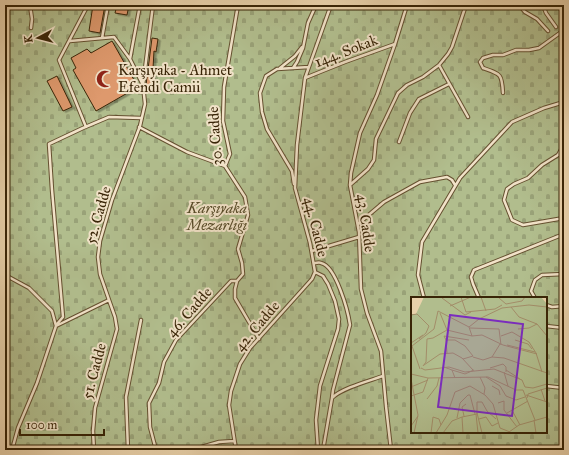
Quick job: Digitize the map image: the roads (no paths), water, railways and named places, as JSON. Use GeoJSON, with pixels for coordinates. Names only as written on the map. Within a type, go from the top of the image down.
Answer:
{"type":"FeatureCollection","features":[{"type":"Feature","properties":{"kind":"lane"},"geometry":{"type":"LineString","coordinates":[[30,5],[32,19],[31,28]]}},
{"type":"Feature","properties":{"kind":"lane"},"geometry":{"type":"LineString","coordinates":[[86,127],[59,60],[88,5]]}},
{"type":"Feature","properties":{"kind":"lane"},"geometry":{"type":"LineString","coordinates":[[102,38],[108,5]]}},
{"type":"Feature","properties":{"kind":"lane"},"geometry":{"type":"LineString","coordinates":[[130,59],[140,5]]}},
{"type":"Feature","properties":{"kind":"lane"},"geometry":{"type":"LineString","coordinates":[[143,85],[153,5]]}},
{"type":"Feature","properties":{"kind":"lane","name":"30. Cadde"},"geometry":{"type":"LineString","coordinates":[[237,281],[243,274],[238,249],[248,215],[245,197],[225,166],[230,154],[223,122],[224,87],[238,5]]}},
{"type":"Feature","properties":{"kind":"lane"},"geometry":{"type":"LineString","coordinates":[[293,68],[304,44],[308,22],[316,5]]}},
{"type":"Feature","properties":{"kind":"lane","name":"44. Cadde"},"geometry":{"type":"LineString","coordinates":[[318,450],[316,420],[320,386],[338,329],[339,319],[328,284],[323,276],[316,272],[312,251],[295,188],[297,145],[305,78],[331,5]]}},
{"type":"Feature","properties":{"kind":"lane","name":"43. Cadde"},"geometry":{"type":"LineString","coordinates":[[391,450],[380,351],[361,289],[358,225],[350,185],[351,173],[360,133],[395,44],[407,5]]}},
{"type":"Feature","properties":{"kind":"lane"},"geometry":{"type":"LineString","coordinates":[[350,185],[368,169],[374,160],[376,139],[398,92],[407,85],[423,77],[439,65],[448,54],[466,5]]}},
{"type":"Feature","properties":{"kind":"lane"},"geometry":{"type":"LineString","coordinates":[[519,5],[525,12],[537,19],[548,31]]}},
{"type":"Feature","properties":{"kind":"lane"},"geometry":{"type":"LineString","coordinates":[[543,5],[556,27]]}},
{"type":"Feature","properties":{"kind":"lane"},"geometry":{"type":"LineString","coordinates":[[503,93],[502,81],[497,73],[483,68],[480,62],[483,58],[493,54],[503,55],[516,50],[539,48],[564,30]]}},
{"type":"Feature","properties":{"kind":"lane"},"geometry":{"type":"LineString","coordinates":[[69,41],[114,37],[130,59],[143,85]]}},
{"type":"Feature","properties":{"kind":"lane"},"geometry":{"type":"LineString","coordinates":[[280,69],[295,56],[304,44]]}},
{"type":"Feature","properties":{"kind":"lane","name":"144. Sokak"},"geometry":{"type":"LineString","coordinates":[[305,78],[395,44]]}},
{"type":"Feature","properties":{"kind":"lane"},"geometry":{"type":"LineString","coordinates":[[439,65],[468,117]]}},
{"type":"Feature","properties":{"kind":"lane"},"geometry":{"type":"LineString","coordinates":[[295,188],[292,171],[267,129],[262,112],[260,93],[266,76],[277,69],[309,67]]}},
{"type":"Feature","properties":{"kind":"lane"},"geometry":{"type":"LineString","coordinates":[[399,142],[410,113],[419,99],[450,84]]}},
{"type":"Feature","properties":{"kind":"lane","name":"52. Cadde"},"geometry":{"type":"LineString","coordinates":[[108,300],[100,274],[98,257],[100,241],[112,200],[139,128],[145,104],[143,85]]}},
{"type":"Feature","properties":{"kind":"lane"},"geometry":{"type":"LineString","coordinates":[[424,297],[418,275],[422,242],[460,178],[512,122],[544,108],[564,102]]}},
{"type":"Feature","properties":{"kind":"lane"},"geometry":{"type":"LineString","coordinates":[[12,450],[18,428],[37,383],[56,326],[63,318],[49,144],[109,117],[141,118]]}},
{"type":"Feature","properties":{"kind":"lane"},"geometry":{"type":"LineString","coordinates":[[139,128],[187,152],[225,166]]}},
{"type":"Feature","properties":{"kind":"lane"},"geometry":{"type":"LineString","coordinates":[[564,144],[558,155],[542,165],[528,178],[507,189],[504,200],[512,220],[523,225],[564,218]]}},
{"type":"Feature","properties":{"kind":"lane"},"geometry":{"type":"LineString","coordinates":[[358,225],[384,202],[420,182],[447,177],[452,180],[455,186]]}},
{"type":"Feature","properties":{"kind":"lane"},"geometry":{"type":"LineString","coordinates":[[479,297],[473,284],[472,277],[474,270],[564,234]]}},
{"type":"Feature","properties":{"kind":"lane"},"geometry":{"type":"LineString","coordinates":[[312,251],[359,237]]}},
{"type":"Feature","properties":{"kind":"lane"},"geometry":{"type":"LineString","coordinates":[[314,263],[321,263],[328,267],[333,274],[349,314],[350,325],[333,390],[323,450]]}},
{"type":"Feature","properties":{"kind":"lane","name":"42. Cadde"},"geometry":{"type":"LineString","coordinates":[[236,450],[229,405],[231,391],[240,364],[250,348],[312,279],[316,272]]}},
{"type":"Feature","properties":{"kind":"lane"},"geometry":{"type":"LineString","coordinates":[[534,297],[531,291],[535,280],[542,275],[564,274]]}},
{"type":"Feature","properties":{"kind":"lane"},"geometry":{"type":"LineString","coordinates":[[5,275],[29,288],[52,311],[56,326]]}},
{"type":"Feature","properties":{"kind":"lane","name":"46. Cadde"},"geometry":{"type":"LineString","coordinates":[[156,450],[150,427],[149,403],[159,383],[164,362],[176,340],[231,281],[237,281],[235,298],[258,339]]}},
{"type":"Feature","properties":{"kind":"lane"},"geometry":{"type":"LineString","coordinates":[[56,326],[108,300]]}},
{"type":"Feature","properties":{"kind":"lane","name":"51. Cadde"},"geometry":{"type":"LineString","coordinates":[[94,450],[93,431],[95,408],[117,329],[116,317],[108,300]]}},
{"type":"Feature","properties":{"kind":"lane"},"geometry":{"type":"LineString","coordinates":[[547,306],[564,306]]}},
{"type":"Feature","properties":{"kind":"lane"},"geometry":{"type":"LineString","coordinates":[[128,450],[126,397],[141,320]]}},
{"type":"Feature","properties":{"kind":"lane"},"geometry":{"type":"LineString","coordinates":[[547,326],[564,328]]}},
{"type":"Feature","properties":{"kind":"lane"},"geometry":{"type":"LineString","coordinates":[[332,398],[336,394],[352,387],[383,376]]}},
{"type":"Feature","properties":{"kind":"lane"},"geometry":{"type":"LineString","coordinates":[[547,386],[564,388]]}},
{"type":"Feature","properties":{"kind":"lane"},"geometry":{"type":"LineString","coordinates":[[191,450],[219,442],[234,441]]}},
{"type":"Feature","properties":{"kind":"place","name":"Karşıyaka - Ahmet Efendi Camii"},"geometry":{"type":"Point","coordinates":[105,79]}},
{"type":"Feature","properties":{"kind":"park label","name":"Karşıyaka Mezarlığı"},"geometry":{"type":"Point","coordinates":[217,216]}}]}
